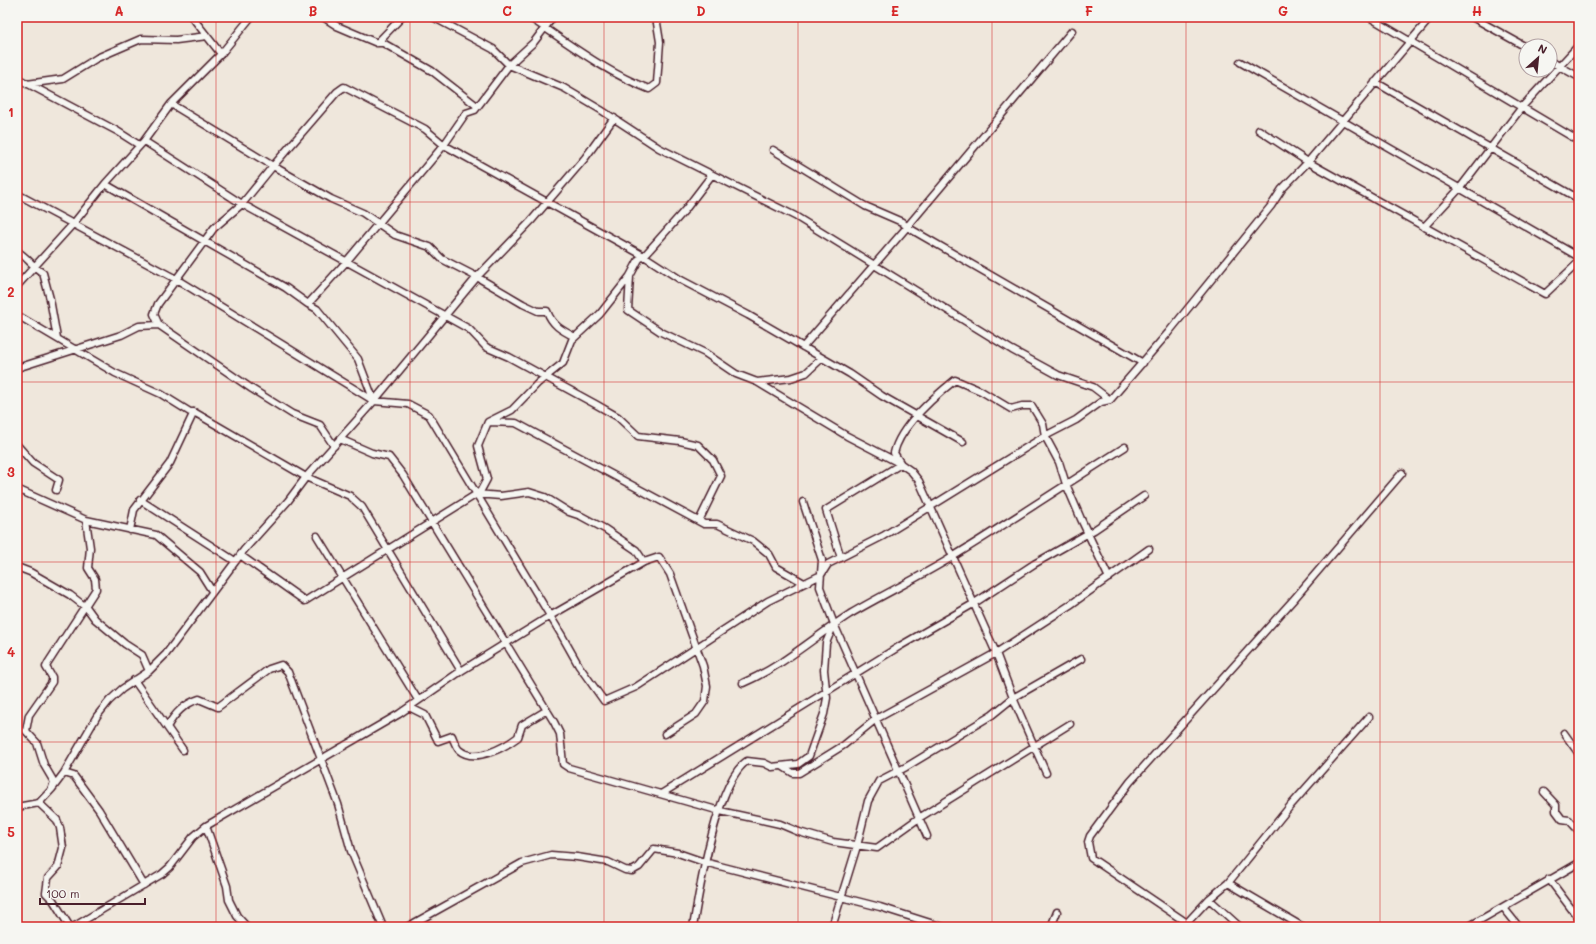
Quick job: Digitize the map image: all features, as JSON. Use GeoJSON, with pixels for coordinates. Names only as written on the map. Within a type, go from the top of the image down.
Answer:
{"type":"FeatureCollection","features":[{"type":"Feature","properties":{"kind":"street"},"geometry":{"type":"LineString","coordinates":[[192,17],[221,54]]}},
{"type":"Feature","properties":{"kind":"street"},"geometry":{"type":"LineString","coordinates":[[17,286],[73,224],[105,184],[142,143],[171,104],[221,54],[251,17]]}},
{"type":"Feature","properties":{"kind":"street"},"geometry":{"type":"LineString","coordinates":[[323,17],[337,26],[377,43],[383,43],[432,71],[477,106]]}},
{"type":"Feature","properties":{"kind":"street"},"geometry":{"type":"LineString","coordinates":[[377,43],[402,17]]}},
{"type":"Feature","properties":{"kind":"street"},"geometry":{"type":"LineString","coordinates":[[433,17],[494,49],[509,65],[564,88],[614,118],[659,148],[711,176],[795,216],[1012,350],[1058,375],[1093,387],[1110,400]]}},
{"type":"Feature","properties":{"kind":"street"},"geometry":{"type":"LineString","coordinates":[[529,17],[596,62],[632,82],[649,89],[657,83],[660,42],[656,17]]}},
{"type":"Feature","properties":{"kind":"street"},"geometry":{"type":"LineString","coordinates":[[308,304],[346,262],[444,145],[466,113],[475,110],[509,65],[534,42],[553,17]]}},
{"type":"Feature","properties":{"kind":"street"},"geometry":{"type":"LineString","coordinates":[[1370,17],[1579,141]]}},
{"type":"Feature","properties":{"kind":"street"},"geometry":{"type":"LineString","coordinates":[[17,194],[176,279],[374,401],[408,404],[429,415],[550,616],[578,666],[604,702],[636,687],[768,601],[821,575],[828,564],[883,536],[1045,436],[1076,420],[1101,402],[1110,400],[1271,206],[1276,196],[1308,162],[1431,17]]}},
{"type":"Feature","properties":{"kind":"street"},"geometry":{"type":"LineString","coordinates":[[1472,17],[1518,43]]}},
{"type":"Feature","properties":{"kind":"street"},"geometry":{"type":"LineString","coordinates":[[803,347],[875,265],[1072,31]]}},
{"type":"Feature","properties":{"kind":"street"},"geometry":{"type":"LineString","coordinates":[[27,84],[63,79],[97,58],[141,39],[176,40],[207,36]]}},
{"type":"Feature","properties":{"kind":"street"},"geometry":{"type":"LineString","coordinates":[[1424,226],[1460,188],[1522,107],[1579,45]]}},
{"type":"Feature","properties":{"kind":"street"},"geometry":{"type":"LineString","coordinates":[[1240,62],[1579,256]]}},
{"type":"Feature","properties":{"kind":"street"},"geometry":{"type":"LineString","coordinates":[[1560,67],[1579,77]]}},
{"type":"Feature","properties":{"kind":"street"},"geometry":{"type":"LineString","coordinates":[[17,78],[142,143],[242,204],[469,329],[486,347],[509,357],[618,417],[638,436],[680,441],[698,445],[713,460],[721,476],[699,521]]}},
{"type":"Feature","properties":{"kind":"street"},"geometry":{"type":"LineString","coordinates":[[1375,82],[1579,199]]}},
{"type":"Feature","properties":{"kind":"street"},"geometry":{"type":"LineString","coordinates":[[334,446],[320,425],[292,414],[252,389],[160,325],[154,314],[155,309],[214,228],[242,204],[337,92],[344,87],[425,129],[444,145],[644,256],[681,280],[720,299],[822,358],[916,416],[963,442]]}},
{"type":"Feature","properties":{"kind":"street"},"geometry":{"type":"LineString","coordinates":[[171,104],[273,166],[331,199],[363,213],[395,235],[430,247],[442,259],[538,311],[547,311],[550,320],[556,327],[575,338]]}},
{"type":"Feature","properties":{"kind":"street"},"geometry":{"type":"LineString","coordinates":[[17,807],[39,803],[52,789],[64,773],[97,716],[109,701],[134,680],[149,671],[166,654],[240,555],[288,501],[306,477],[374,401],[443,316],[477,277],[548,202],[585,158],[614,118]]}},
{"type":"Feature","properties":{"kind":"street"},"geometry":{"type":"LineString","coordinates":[[1259,130],[1308,162],[1545,294],[1579,262]]}},
{"type":"Feature","properties":{"kind":"street"},"geometry":{"type":"LineString","coordinates":[[773,150],[865,206],[902,222],[907,227],[1142,363]]}},
{"type":"Feature","properties":{"kind":"street"},"geometry":{"type":"LineString","coordinates":[[240,555],[305,601],[433,523],[476,494],[485,485],[487,479],[478,446],[488,422],[512,410],[545,377],[563,363],[575,338],[600,314],[630,276],[635,264],[685,210],[711,176]]}},
{"type":"Feature","properties":{"kind":"street"},"geometry":{"type":"LineString","coordinates":[[105,184],[205,240],[286,288],[308,304],[318,308],[358,359],[374,401]]}},
{"type":"Feature","properties":{"kind":"street"},"geometry":{"type":"LineString","coordinates":[[17,252],[27,258],[33,267],[43,273],[53,313],[56,338]]}},
{"type":"Feature","properties":{"kind":"street"},"geometry":{"type":"LineString","coordinates":[[630,276],[628,310],[661,332],[705,353],[736,374],[757,382],[847,436],[911,470],[919,481],[931,507],[996,653],[1013,698],[1046,773]]}},
{"type":"Feature","properties":{"kind":"street"},"geometry":{"type":"LineString","coordinates":[[17,315],[115,373],[161,394],[190,412],[194,412],[306,477],[356,500],[362,507],[461,671]]}},
{"type":"Feature","properties":{"kind":"street"},"geometry":{"type":"LineString","coordinates":[[17,368],[121,335],[139,326],[160,325]]}},
{"type":"Feature","properties":{"kind":"street"},"geometry":{"type":"LineString","coordinates":[[757,382],[791,378],[806,373],[822,358]]}},
{"type":"Feature","properties":{"kind":"street"},"geometry":{"type":"LineString","coordinates":[[901,464],[894,453],[896,447],[916,416],[955,380],[981,391],[1011,409],[1022,406],[1032,406],[1043,424],[1045,436],[1059,462],[1066,484],[1109,578]]}},
{"type":"Feature","properties":{"kind":"street"},"geometry":{"type":"LineString","coordinates":[[130,530],[134,510],[140,500],[170,463],[194,412]]}},
{"type":"Feature","properties":{"kind":"street"},"geometry":{"type":"LineString","coordinates":[[488,422],[516,423],[704,524],[717,524],[753,541],[769,554],[776,567],[804,583]]}},
{"type":"Feature","properties":{"kind":"street"},"geometry":{"type":"LineString","coordinates":[[340,439],[372,453],[384,455],[392,460],[433,523],[547,710],[560,734],[564,764],[569,768],[720,811],[780,824],[799,832],[833,842],[877,848],[919,818],[1034,748],[1070,724]]}},
{"type":"Feature","properties":{"kind":"street"},"geometry":{"type":"LineString","coordinates":[[17,445],[33,464],[59,480],[56,490]]}},
{"type":"Feature","properties":{"kind":"street"},"geometry":{"type":"LineString","coordinates":[[743,683],[783,662],[834,624],[953,557],[1125,447]]}},
{"type":"Feature","properties":{"kind":"street"},"geometry":{"type":"LineString","coordinates":[[841,558],[826,510],[901,464]]}},
{"type":"Feature","properties":{"kind":"street"},"geometry":{"type":"LineString","coordinates":[[1369,717],[1291,805],[1228,883],[1209,899],[1185,925],[1091,858],[1088,842],[1090,836],[1130,782],[1284,610],[1402,473]]}},
{"type":"Feature","properties":{"kind":"street"},"geometry":{"type":"LineString","coordinates":[[17,489],[86,520],[152,534],[161,538],[200,572],[212,591]]}},
{"type":"Feature","properties":{"kind":"street"},"geometry":{"type":"LineString","coordinates":[[476,494],[501,496],[529,492],[545,498],[569,512],[581,516],[605,529],[636,550],[644,562]]}},
{"type":"Feature","properties":{"kind":"street"},"geometry":{"type":"LineString","coordinates":[[661,794],[900,646],[973,604],[1034,564],[1089,533],[1144,496]]}},
{"type":"Feature","properties":{"kind":"street"},"geometry":{"type":"LineString","coordinates":[[140,500],[236,561]]}},
{"type":"Feature","properties":{"kind":"street"},"geometry":{"type":"LineString","coordinates":[[803,502],[822,560],[820,587],[834,624],[927,836]]}},
{"type":"Feature","properties":{"kind":"street"},"geometry":{"type":"LineString","coordinates":[[52,789],[54,782],[44,765],[38,743],[26,731],[33,709],[52,682],[52,677],[46,667],[48,662],[96,589],[97,584],[88,568],[90,548],[86,520]]}},
{"type":"Feature","properties":{"kind":"street"},"geometry":{"type":"LineString","coordinates":[[317,536],[344,577],[418,700]]}},
{"type":"Feature","properties":{"kind":"street"},"geometry":{"type":"LineString","coordinates":[[782,766],[792,773],[799,773],[844,745],[876,719],[996,653],[1109,578],[1149,548]]}},
{"type":"Feature","properties":{"kind":"street"},"geometry":{"type":"LineString","coordinates":[[73,927],[144,885],[170,867],[184,847],[206,826],[322,759],[409,706],[461,671],[550,616],[644,562],[659,557],[670,574],[695,648],[703,666],[707,686],[705,701],[696,714],[665,734]]}},
{"type":"Feature","properties":{"kind":"street"},"geometry":{"type":"LineString","coordinates":[[17,567],[30,572],[70,595],[85,607],[95,619],[125,644],[142,655],[149,671]]}},
{"type":"Feature","properties":{"kind":"street"},"geometry":{"type":"LineString","coordinates":[[693,927],[704,862],[720,811],[734,776],[743,763],[747,761],[764,763],[772,767],[782,766],[804,761],[812,751],[824,714],[826,692],[824,670],[826,643],[834,624]]}},
{"type":"Feature","properties":{"kind":"street"},"geometry":{"type":"LineString","coordinates":[[832,927],[857,846],[868,801],[879,781],[992,715],[1013,698],[1081,658]]}},
{"type":"Feature","properties":{"kind":"street"},"geometry":{"type":"LineString","coordinates":[[167,727],[173,717],[187,703],[199,699],[218,707],[269,669],[281,665],[288,672],[322,759],[338,804],[351,851],[382,927]]}},
{"type":"Feature","properties":{"kind":"street"},"geometry":{"type":"LineString","coordinates":[[134,680],[183,750]]}},
{"type":"Feature","properties":{"kind":"street"},"geometry":{"type":"LineString","coordinates":[[409,706],[425,715],[438,741],[452,736],[460,750],[467,754],[490,754],[494,752],[518,737],[522,725],[547,710]]}},
{"type":"Feature","properties":{"kind":"street"},"geometry":{"type":"LineString","coordinates":[[1564,733],[1579,754]]}},
{"type":"Feature","properties":{"kind":"street"},"geometry":{"type":"LineString","coordinates":[[64,773],[74,776],[100,810],[144,885]]}},
{"type":"Feature","properties":{"kind":"street"},"geometry":{"type":"LineString","coordinates":[[1544,792],[1556,804],[1556,811],[1562,819],[1569,820],[1579,831]]}},
{"type":"Feature","properties":{"kind":"street"},"geometry":{"type":"LineString","coordinates":[[39,803],[57,820],[60,828],[63,848],[58,867],[48,878],[46,893],[53,900],[70,927]]}},
{"type":"Feature","properties":{"kind":"street"},"geometry":{"type":"LineString","coordinates":[[206,826],[227,886],[229,900],[237,916],[247,927]]}},
{"type":"Feature","properties":{"kind":"street"},"geometry":{"type":"LineString","coordinates":[[407,927],[522,863],[542,856],[551,855],[594,859],[632,871],[639,866],[654,849],[678,853],[704,862],[880,907],[943,927]]}},
{"type":"Feature","properties":{"kind":"street"},"geometry":{"type":"LineString","coordinates":[[1468,927],[1579,863]]}},
{"type":"Feature","properties":{"kind":"street"},"geometry":{"type":"LineString","coordinates":[[1549,879],[1579,919]]}},
{"type":"Feature","properties":{"kind":"street"},"geometry":{"type":"LineString","coordinates":[[1228,883],[1303,927]]}},
{"type":"Feature","properties":{"kind":"street"},"geometry":{"type":"LineString","coordinates":[[1209,899],[1240,927]]}},
{"type":"Feature","properties":{"kind":"street"},"geometry":{"type":"LineString","coordinates":[[1503,907],[1519,927]]}},
{"type":"Feature","properties":{"kind":"street"},"geometry":{"type":"LineString","coordinates":[[1051,927],[1057,912]]}}]}
